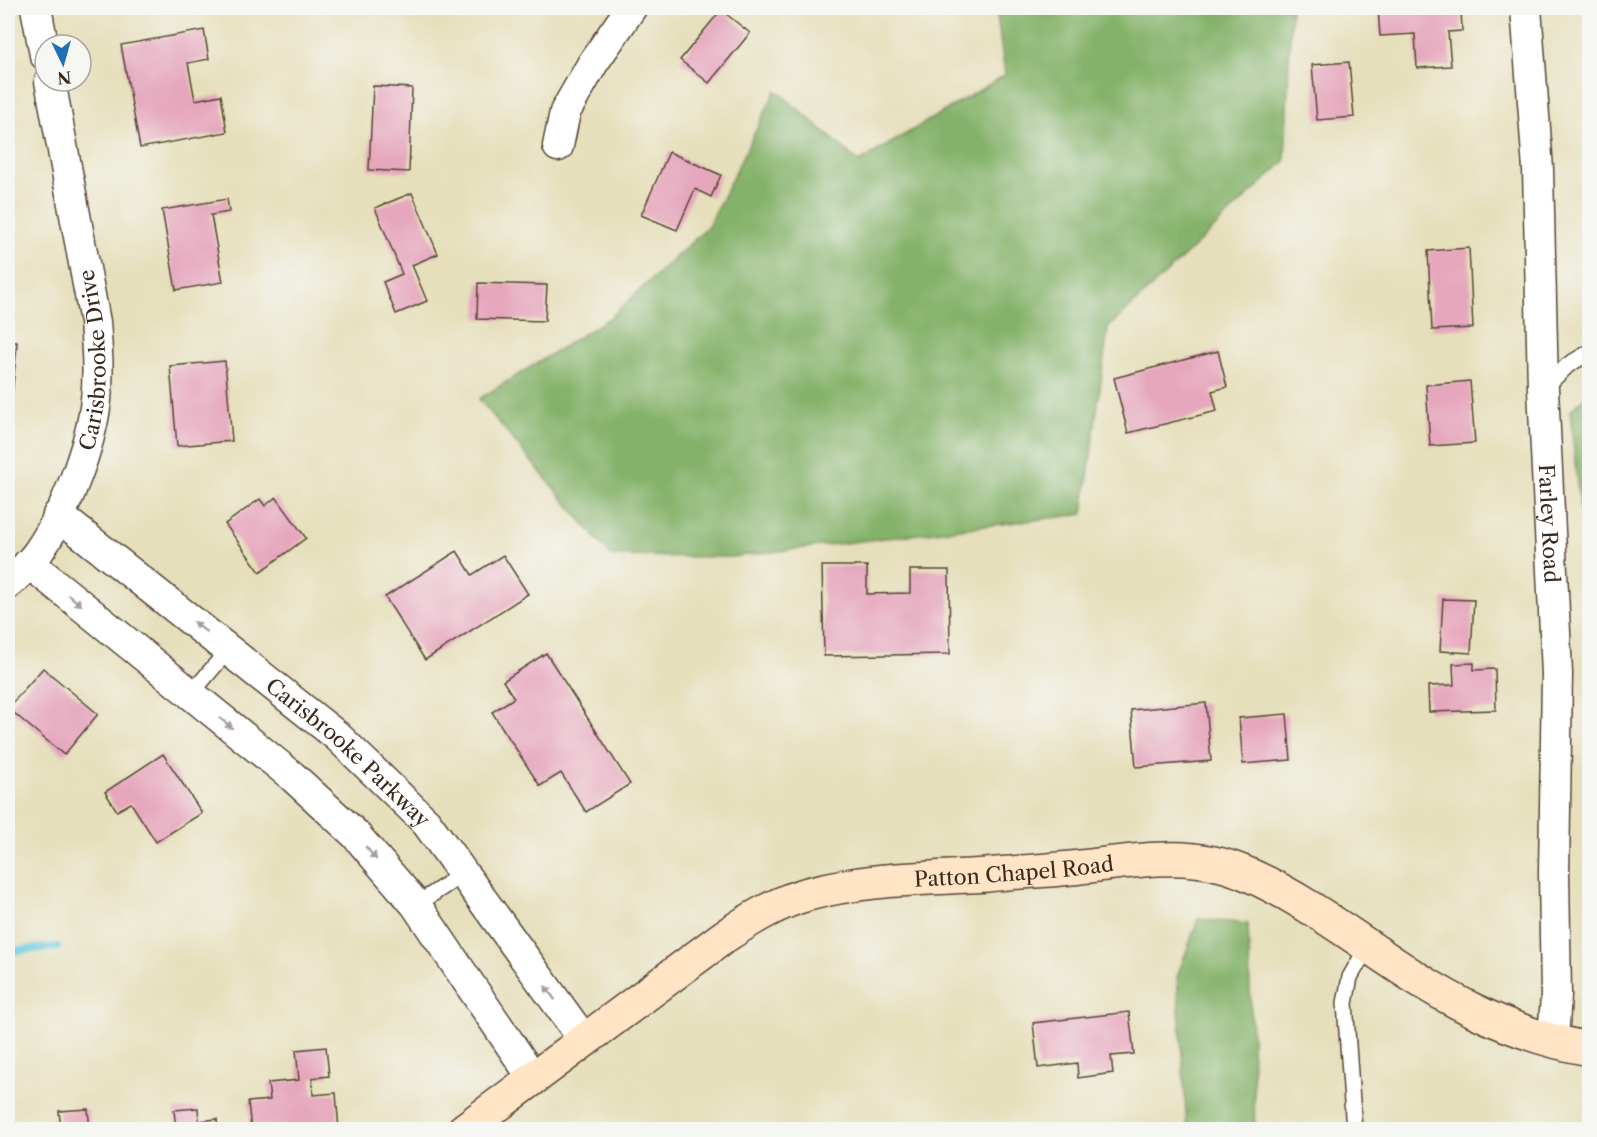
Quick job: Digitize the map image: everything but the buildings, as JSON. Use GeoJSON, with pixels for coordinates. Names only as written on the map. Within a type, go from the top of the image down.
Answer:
{"type":"FeatureCollection","features":[{"type":"Feature","properties":{"kind":"street"},"geometry":{"type":"LineString","coordinates":[[36,8],[41,33]]}},
{"type":"Feature","properties":{"kind":"street"},"geometry":{"type":"LineString","coordinates":[[558,146],[565,112],[593,63],[631,8]]}},
{"type":"Feature","properties":{"kind":"street","name":"Farley Road"},"geometry":{"type":"LineString","coordinates":[[1526,8],[1538,170],[1543,389],[1557,673],[1554,874],[1556,994],[1553,1040]]}},
{"type":"Feature","properties":{"kind":"street","name":"Carisbrooke Drive"},"geometry":{"type":"LineString","coordinates":[[8,584],[40,550],[58,515],[89,437],[96,401],[98,361],[92,303],[52,93]]}},
{"type":"Feature","properties":{"kind":"street","name":"Carisbrooke Parkway"},"geometry":{"type":"LineString","coordinates":[[58,515],[337,736],[426,822],[584,1040]]}},
{"type":"Feature","properties":{"kind":"street"},"geometry":{"type":"LineString","coordinates":[[29,563],[292,776],[355,834],[416,905],[534,1078]]}},
{"type":"Feature","properties":{"kind":"street","name":"Patton Chapel Road"},"geometry":{"type":"LineString","coordinates":[[464,1130],[725,936],[759,914],[806,894],[858,883],[1072,868],[1133,860],[1170,858],[1206,861],[1242,871],[1293,895],[1433,988],[1471,1010],[1553,1040],[1590,1049]]}},
{"type":"Feature","properties":{"kind":"lane"},"geometry":{"type":"LineString","coordinates":[[1543,389],[1568,365],[1590,351]]}},
{"type":"Feature","properties":{"kind":"lane"},"geometry":{"type":"LineString","coordinates":[[191,694],[228,650]]}},
{"type":"Feature","properties":{"kind":"lane"},"geometry":{"type":"LineString","coordinates":[[416,905],[464,873]]}},
{"type":"Feature","properties":{"kind":"lane"},"geometry":{"type":"LineString","coordinates":[[1354,1130],[1345,1003],[1350,977],[1368,946]]}},
{"type":"Feature","properties":{"kind":"green space"},"geometry":{"type":"Polygon","coordinates":[[[996,8],[1291,8],[1285,161],[1108,328],[1083,514],[731,557],[611,556],[479,399],[611,317],[708,227],[776,90],[859,162],[1005,75],[996,8]]]}},
{"type":"Feature","properties":{"kind":"green space"},"geometry":{"type":"Polygon","coordinates":[[[1589,393],[1590,570],[1586,572],[1570,411],[1589,393]]]}},
{"type":"Feature","properties":{"kind":"green space"},"geometry":{"type":"Polygon","coordinates":[[[1198,919],[1248,924],[1255,1129],[1187,1129],[1177,977],[1198,919]]]}},
{"type":"Feature","properties":{"kind":"waterway"},"geometry":{"type":"LineString","coordinates":[[8,951],[57,947]]}}]}
